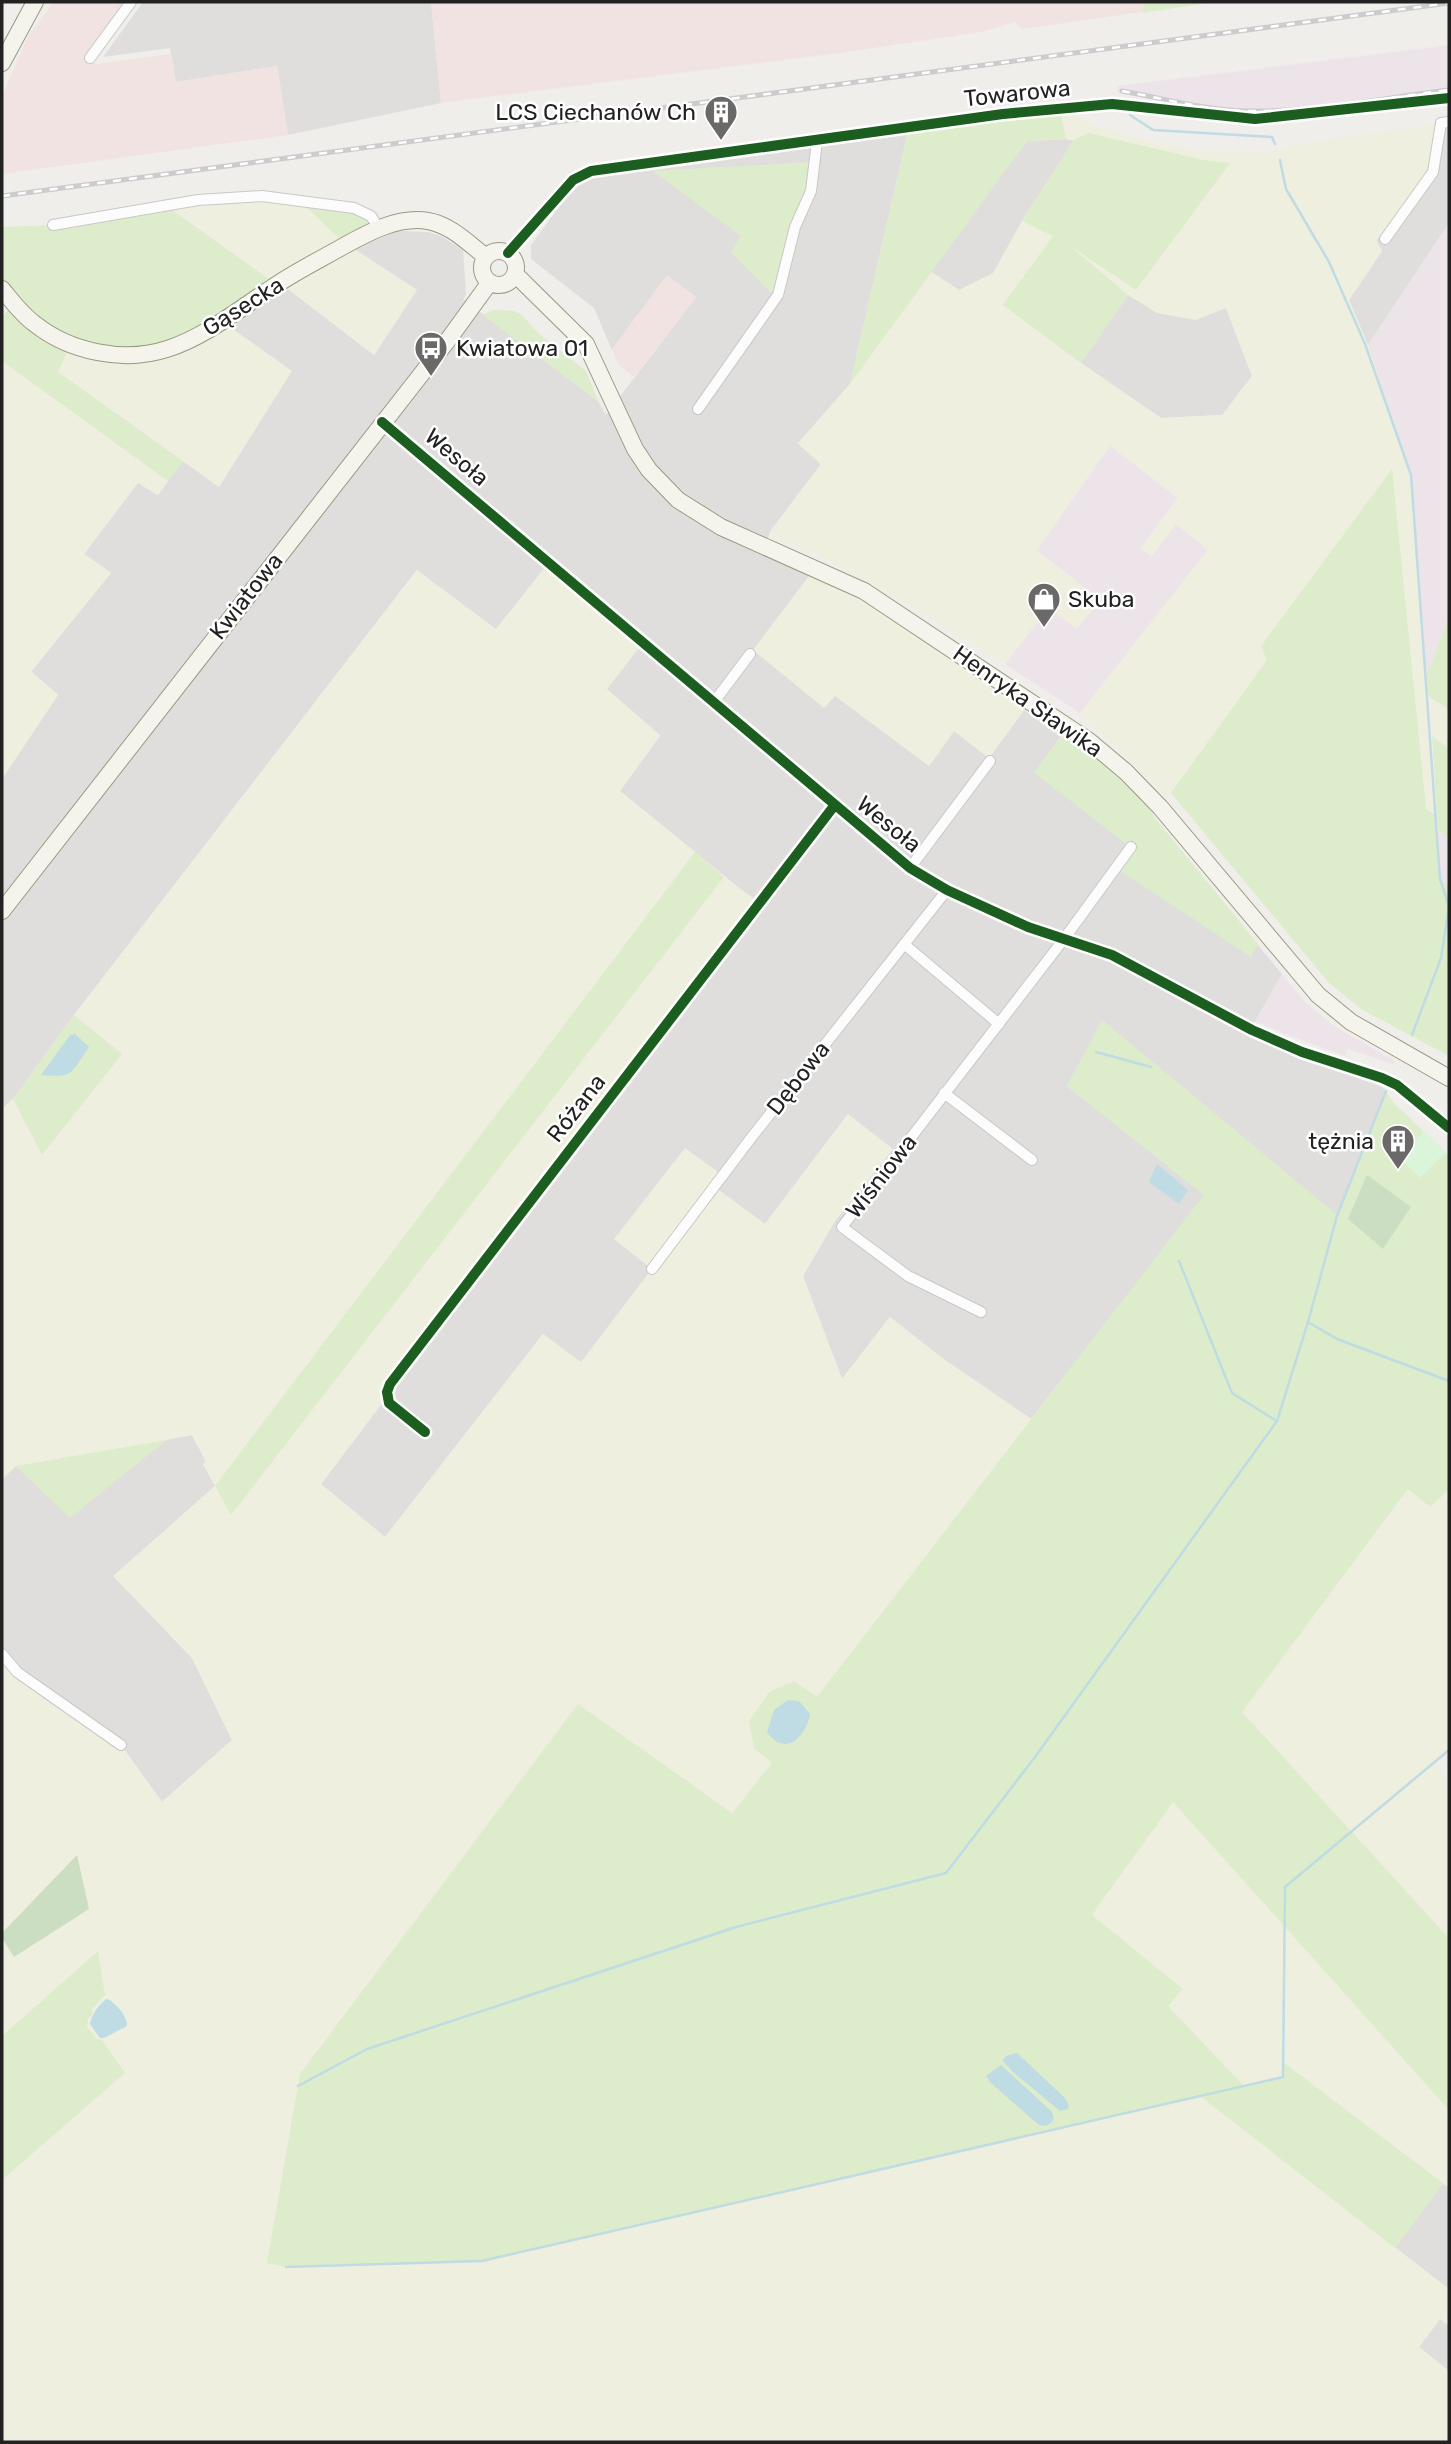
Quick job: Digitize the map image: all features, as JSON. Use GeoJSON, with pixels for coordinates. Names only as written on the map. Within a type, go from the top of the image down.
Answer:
{"type":"FeatureCollection","features":[{"type":"Feature","properties":{"kind":"main road"},"geometry":{"type":"LineString","coordinates":[[2,63],[35,2]]}},
{"type":"Feature","properties":{"kind":"main road","name":"Gąsecka"},"geometry":{"type":"LineString","coordinates":[[2,289],[34,324],[73,345],[116,355],[141,354],[166,349],[192,338],[311,264],[379,229],[409,220],[428,221],[445,226],[486,257]]}},
{"type":"Feature","properties":{"kind":"main road"},"geometry":{"type":"LineString","coordinates":[[498,251],[508,253],[516,264],[511,278],[500,284],[490,282],[483,271],[486,257],[498,251]]}},
{"type":"Feature","properties":{"kind":"main road","name":"Henryka Sławika"},"geometry":{"type":"LineString","coordinates":[[511,278],[578,335],[635,449],[649,470],[678,500],[721,527],[864,591],[1088,741],[1126,772],[1160,807],[1318,995],[1352,1022],[1449,1078]]}},
{"type":"Feature","properties":{"kind":"main road","name":"Kwiatowa"},"geometry":{"type":"LineString","coordinates":[[2,911],[448,340],[490,282]]}},
{"type":"Feature","properties":{"kind":"street"},"geometry":{"type":"LineString","coordinates":[[90,58],[131,2]]}},
{"type":"Feature","properties":{"kind":"street","name":"Towarowa"},"geometry":{"type":"LineString","coordinates":[[508,253],[573,180],[591,171],[1003,114],[1112,104],[1255,119],[1449,98]]}},
{"type":"Feature","properties":{"kind":"street"},"geometry":{"type":"LineString","coordinates":[[1385,239],[1433,172],[1441,123],[1449,122]]}},
{"type":"Feature","properties":{"kind":"street"},"geometry":{"type":"LineString","coordinates":[[698,409],[778,295],[795,227],[811,191],[817,141]]}},
{"type":"Feature","properties":{"kind":"street"},"geometry":{"type":"LineString","coordinates":[[53,225],[198,200],[262,196],[354,208],[371,216],[379,229]]}},
{"type":"Feature","properties":{"kind":"street","name":"Wesoła"},"geometry":{"type":"LineString","coordinates":[[382,422],[910,868],[947,890],[1028,928],[1112,955],[1252,1030],[1302,1052],[1397,1085],[1449,1128]]}},
{"type":"Feature","properties":{"kind":"street"},"geometry":{"type":"LineString","coordinates":[[714,702],[750,654]]}},
{"type":"Feature","properties":{"kind":"street"},"geometry":{"type":"LineString","coordinates":[[910,868],[990,761]]}},
{"type":"Feature","properties":{"kind":"street","name":"Różana"},"geometry":{"type":"LineString","coordinates":[[425,1432],[389,1402],[387,1392],[390,1384],[834,806]]}},
{"type":"Feature","properties":{"kind":"street","name":"Wiśniowa"},"geometry":{"type":"LineString","coordinates":[[981,1312],[908,1276],[842,1227],[1064,939],[1131,847]]}},
{"type":"Feature","properties":{"kind":"street","name":"Dębowa"},"geometry":{"type":"LineString","coordinates":[[652,1269],[947,890]]}},
{"type":"Feature","properties":{"kind":"street"},"geometry":{"type":"LineString","coordinates":[[904,944],[999,1024]]}},
{"type":"Feature","properties":{"kind":"street"},"geometry":{"type":"LineString","coordinates":[[944,1093],[1032,1160]]}},
{"type":"Feature","properties":{"kind":"street"},"geometry":{"type":"LineString","coordinates":[[2,1654],[17,1672],[121,1745]]}},
{"type":"Feature","properties":{"kind":"shaded area"},"geometry":{"type":"Polygon","coordinates":[[[54,2],[125,2],[86,56],[96,64],[170,54],[176,82],[277,66],[288,135],[2,174],[3,94],[28,36],[54,2]]]}},
{"type":"Feature","properties":{"kind":"shaded area"},"geometry":{"type":"Polygon","coordinates":[[[143,2],[431,2],[441,103],[288,135],[277,66],[176,82],[170,48],[103,57],[143,2]]]}},
{"type":"Feature","properties":{"kind":"shaded area"},"geometry":{"type":"Polygon","coordinates":[[[431,2],[1213,2],[1022,29],[1015,22],[981,32],[840,53],[441,103],[431,2]]]}},
{"type":"Feature","properties":{"kind":"shaded area"},"geometry":{"type":"Polygon","coordinates":[[[1449,45],[1449,92],[1260,113],[1204,109],[1117,93],[1118,86],[1449,45]]]}},
{"type":"Feature","properties":{"kind":"shaded area"},"geometry":{"type":"Polygon","coordinates":[[[1437,124],[1449,124],[1449,223],[1368,345],[1349,300],[1382,251],[1376,241],[1429,169],[1437,124]]]}},
{"type":"Feature","properties":{"kind":"shaded area"},"geometry":{"type":"Polygon","coordinates":[[[909,127],[850,384],[798,443],[821,464],[771,530],[765,545],[815,568],[824,708],[835,695],[929,766],[954,731],[989,758],[1024,710],[1061,737],[1035,772],[1131,847],[1250,956],[1258,945],[1282,974],[1254,1024],[1386,1091],[1337,1216],[1103,1021],[1067,1086],[1205,1195],[1031,1419],[942,1358],[890,1317],[842,1379],[803,1276],[835,1221],[892,1150],[848,1114],[765,1224],[709,1183],[718,1173],[615,1239],[652,1269],[581,1363],[543,1334],[385,1537],[321,1484],[759,904],[620,791],[660,736],[496,630],[416,571],[74,1015],[13,1099],[2,1109],[2,779],[58,695],[31,672],[111,573],[84,554],[138,482],[158,495],[183,461],[219,487],[291,371],[227,325],[285,287],[374,355],[417,290],[354,249],[398,231],[428,232],[441,236],[463,250],[466,295],[463,299],[598,401],[606,415],[696,297],[667,276],[612,350],[594,308],[531,259],[531,245],[564,200],[573,180],[591,171],[909,127]]]}},
{"type":"Feature","properties":{"kind":"shaded area"},"geometry":{"type":"Polygon","coordinates":[[[1074,140],[1022,221],[993,274],[959,290],[930,271],[1027,141],[1074,140]]]}},
{"type":"Feature","properties":{"kind":"shaded area"},"geometry":{"type":"Polygon","coordinates":[[[1449,223],[1449,618],[1426,676],[1411,475],[1368,345],[1449,223]]]}},
{"type":"Feature","properties":{"kind":"shaded area"},"geometry":{"type":"Polygon","coordinates":[[[667,275],[696,297],[634,377],[618,364],[612,349],[667,275]]]}},
{"type":"Feature","properties":{"kind":"shaded area"},"geometry":{"type":"Polygon","coordinates":[[[1128,295],[1161,314],[1226,308],[1252,376],[1222,415],[1161,418],[1081,363],[1128,295]]]}},
{"type":"Feature","properties":{"kind":"shaded area"},"geometry":{"type":"Polygon","coordinates":[[[1110,445],[1178,498],[1141,548],[1152,556],[1176,524],[1208,550],[1080,713],[1005,664],[1048,608],[1100,600],[1036,550],[1110,445]]]}},
{"type":"Feature","properties":{"kind":"shaded area"},"geometry":{"type":"Polygon","coordinates":[[[1438,830],[1449,839],[1449,886],[1440,879],[1438,830]]]}},
{"type":"Feature","properties":{"kind":"shaded area"},"geometry":{"type":"Polygon","coordinates":[[[1282,974],[1306,1003],[1334,1026],[1395,1061],[1393,1064],[1348,1049],[1345,1056],[1255,1021],[1282,974]]]}},
{"type":"Feature","properties":{"kind":"shaded area"},"geometry":{"type":"Polygon","coordinates":[[[192,1435],[215,1486],[114,1576],[192,1658],[232,1740],[162,1802],[121,1745],[2,1654],[2,1479],[16,1466],[70,1517],[166,1440],[192,1435]]]}},
{"type":"Feature","properties":{"kind":"shaded area"},"geometry":{"type":"Polygon","coordinates":[[[1443,2183],[1449,2188],[1449,2289],[1395,2248],[1443,2183]]]}},
{"type":"Feature","properties":{"kind":"shaded area"},"geometry":{"type":"Polygon","coordinates":[[[1440,2319],[1449,2326],[1449,2371],[1419,2347],[1440,2319]]]}},
{"type":"Feature","properties":{"kind":"green space"},"geometry":{"type":"Polygon","coordinates":[[[1142,2],[1143,5],[1159,2],[1213,2],[1143,13],[1142,2]]]}},
{"type":"Feature","properties":{"kind":"green space"},"geometry":{"type":"Polygon","coordinates":[[[1060,109],[1094,125],[1145,140],[1198,151],[1266,153],[1296,144],[1437,124],[1429,169],[1376,240],[1382,251],[1349,300],[1368,345],[1411,475],[1435,815],[1338,759],[1234,706],[1167,798],[1080,713],[1208,550],[1176,524],[1151,556],[1141,548],[1178,498],[1110,446],[1037,550],[1100,600],[1077,629],[1048,608],[1005,664],[903,601],[824,558],[770,535],[821,464],[798,444],[850,384],[930,271],[959,290],[993,273],[1022,221],[1074,141],[1066,139],[1060,109]],[[1062,239],[1004,305],[1161,418],[1223,415],[1252,376],[1226,308],[1196,320],[1157,313],[1128,295],[1062,239]]]}},
{"type":"Feature","properties":{"kind":"green space"},"geometry":{"type":"Polygon","coordinates":[[[1060,109],[1066,139],[1027,141],[850,384],[909,127],[1060,109]]]}},
{"type":"Feature","properties":{"kind":"green space"},"geometry":{"type":"Polygon","coordinates":[[[1089,133],[1203,160],[1230,163],[1136,290],[1069,245],[1128,295],[1081,363],[1003,305],[1053,236],[1022,221],[1074,140],[1089,133]]]}},
{"type":"Feature","properties":{"kind":"green space"},"geometry":{"type":"Polygon","coordinates":[[[814,162],[774,296],[731,252],[741,236],[653,171],[814,162]]]}},
{"type":"Feature","properties":{"kind":"green space"},"geometry":{"type":"Polygon","coordinates":[[[248,196],[302,203],[346,245],[277,285],[165,205],[248,196]]]}},
{"type":"Feature","properties":{"kind":"green space"},"geometry":{"type":"Polygon","coordinates":[[[302,203],[354,208],[379,229],[346,245],[302,203]]]}},
{"type":"Feature","properties":{"kind":"green space"},"geometry":{"type":"Polygon","coordinates":[[[165,205],[277,285],[166,349],[73,345],[2,289],[2,227],[53,225],[165,205]]]}},
{"type":"Feature","properties":{"kind":"green space"},"geometry":{"type":"Polygon","coordinates":[[[354,249],[417,290],[374,355],[286,287],[354,249]]]}},
{"type":"Feature","properties":{"kind":"green space"},"geometry":{"type":"Polygon","coordinates":[[[8,309],[36,333],[68,351],[58,372],[183,461],[168,481],[2,361],[2,318],[8,309]]]}},
{"type":"Feature","properties":{"kind":"green space"},"geometry":{"type":"Polygon","coordinates":[[[493,310],[521,314],[538,333],[586,371],[598,401],[483,315],[493,310]]]}},
{"type":"Feature","properties":{"kind":"green space"},"geometry":{"type":"Polygon","coordinates":[[[227,325],[292,371],[219,487],[58,371],[68,351],[107,361],[141,362],[227,325]]]}},
{"type":"Feature","properties":{"kind":"green space"},"geometry":{"type":"Polygon","coordinates":[[[2,361],[168,481],[157,495],[138,483],[84,554],[111,573],[31,671],[58,695],[6,773],[2,771],[2,361]]]}},
{"type":"Feature","properties":{"kind":"green space"},"geometry":{"type":"Polygon","coordinates":[[[1392,469],[1426,809],[1435,815],[1440,879],[1449,886],[1449,1056],[1361,1009],[1329,983],[1171,793],[1267,660],[1261,646],[1392,469]]]}},
{"type":"Feature","properties":{"kind":"green space"},"geometry":{"type":"Polygon","coordinates":[[[549,562],[639,648],[607,689],[660,735],[620,791],[695,852],[215,1486],[192,1435],[16,1466],[2,1479],[2,1109],[13,1099],[42,1154],[122,1054],[74,1015],[417,570],[496,629],[549,562]]]}},
{"type":"Feature","properties":{"kind":"green space"},"geometry":{"type":"Polygon","coordinates":[[[815,568],[1069,727],[1034,773],[1061,737],[1024,710],[989,758],[954,731],[929,766],[835,696],[824,708],[753,650],[815,568]]]}},
{"type":"Feature","properties":{"kind":"green space"},"geometry":{"type":"Polygon","coordinates":[[[1449,618],[1449,709],[1429,697],[1426,676],[1449,618]]]}},
{"type":"Feature","properties":{"kind":"green space"},"geometry":{"type":"Polygon","coordinates":[[[1429,697],[1449,709],[1449,749],[1432,736],[1429,697]]]}},
{"type":"Feature","properties":{"kind":"green space"},"geometry":{"type":"Polygon","coordinates":[[[1069,727],[1126,772],[1155,818],[1258,944],[1251,957],[1116,868],[1139,838],[1131,847],[1034,773],[1069,727]]]}},
{"type":"Feature","properties":{"kind":"green space"},"geometry":{"type":"Polygon","coordinates":[[[1432,736],[1449,749],[1449,839],[1438,830],[1432,736]]]}},
{"type":"Feature","properties":{"kind":"green space"},"geometry":{"type":"Polygon","coordinates":[[[695,852],[724,877],[231,1515],[215,1486],[695,852]]]}},
{"type":"Feature","properties":{"kind":"green space"},"geometry":{"type":"Polygon","coordinates":[[[724,877],[760,903],[321,1484],[385,1537],[543,1334],[581,1362],[652,1269],[614,1239],[685,1148],[718,1172],[710,1184],[765,1224],[848,1114],[893,1149],[835,1221],[803,1276],[842,1379],[890,1317],[942,1358],[1031,1419],[816,1698],[772,1763],[732,1813],[579,1705],[482,2261],[1200,2096],[1449,2289],[1449,2326],[1440,2319],[1419,2347],[1449,2371],[1449,2442],[2,2442],[2,2180],[125,2073],[87,2027],[92,2009],[98,1952],[2,2036],[2,1938],[15,1957],[77,1856],[2,1933],[2,1654],[121,1745],[162,1802],[232,1740],[192,1658],[113,1576],[215,1486],[230,1514],[724,877]]]}},
{"type":"Feature","properties":{"kind":"green space"},"geometry":{"type":"Polygon","coordinates":[[[74,1015],[122,1054],[42,1155],[13,1099],[74,1015]]]}},
{"type":"Feature","properties":{"kind":"green space"},"geometry":{"type":"Polygon","coordinates":[[[1102,1020],[1337,1215],[1386,1091],[1392,1101],[1449,1156],[1449,1489],[1430,1507],[1408,1489],[1242,1712],[1449,1938],[1449,2110],[1173,1802],[1092,1915],[1183,1989],[1168,2006],[1244,2086],[1282,2077],[1283,2062],[1443,2183],[1395,2248],[1200,2096],[482,2261],[286,2267],[267,2263],[300,2074],[578,1704],[732,1813],[772,1763],[754,1748],[749,1721],[769,1692],[794,1681],[817,1697],[1204,1195],[1067,1086],[1102,1020]]]}},
{"type":"Feature","properties":{"kind":"green space"},"geometry":{"type":"Polygon","coordinates":[[[1424,1132],[1446,1152],[1420,1178],[1399,1158],[1424,1132]]]}},
{"type":"Feature","properties":{"kind":"green space"},"geometry":{"type":"Polygon","coordinates":[[[1367,1175],[1411,1207],[1383,1249],[1348,1219],[1367,1175]]]}},
{"type":"Feature","properties":{"kind":"green space"},"geometry":{"type":"Polygon","coordinates":[[[166,1440],[70,1518],[16,1466],[166,1440]]]}},
{"type":"Feature","properties":{"kind":"green space"},"geometry":{"type":"Polygon","coordinates":[[[1409,1489],[1430,1506],[1449,1489],[1449,1750],[1433,1764],[1449,1782],[1449,1938],[1242,1712],[1409,1489]]]}},
{"type":"Feature","properties":{"kind":"green space"},"geometry":{"type":"Polygon","coordinates":[[[1173,1802],[1449,2110],[1449,2188],[1284,2062],[1283,2077],[1244,2086],[1168,2006],[1183,1988],[1092,1915],[1173,1802]]]}},
{"type":"Feature","properties":{"kind":"green space"},"geometry":{"type":"Polygon","coordinates":[[[77,1855],[89,1909],[14,1957],[2,1938],[2,1933],[77,1855]]]}},
{"type":"Feature","properties":{"kind":"green space"},"geometry":{"type":"Polygon","coordinates":[[[98,1951],[105,1995],[92,2009],[87,2027],[96,2038],[102,2040],[125,2073],[2,2180],[2,2036],[98,1951]]]}},
{"type":"Feature","properties":{"kind":"water"},"geometry":{"type":"Polygon","coordinates":[[[75,1034],[89,1047],[74,1069],[66,1075],[41,1075],[70,1035],[75,1034]]]}},
{"type":"Feature","properties":{"kind":"water"},"geometry":{"type":"Polygon","coordinates":[[[1157,1164],[1188,1190],[1179,1204],[1149,1182],[1157,1164]]]}},
{"type":"Feature","properties":{"kind":"water"},"geometry":{"type":"Polygon","coordinates":[[[788,1700],[799,1701],[810,1714],[799,1737],[787,1744],[774,1740],[767,1732],[774,1710],[788,1700]]]}},
{"type":"Feature","properties":{"kind":"water"},"geometry":{"type":"Polygon","coordinates":[[[106,1999],[122,2011],[127,2026],[100,2038],[90,2024],[96,2010],[106,1999]]]}},
{"type":"Feature","properties":{"kind":"water"},"geometry":{"type":"Polygon","coordinates":[[[1017,2053],[1065,2098],[1068,2109],[1060,2111],[1003,2061],[1006,2056],[1017,2053]]]}},
{"type":"Feature","properties":{"kind":"water"},"geometry":{"type":"Polygon","coordinates":[[[1001,2065],[1051,2111],[1054,2117],[1052,2122],[1046,2126],[1039,2125],[991,2083],[986,2076],[1001,2065]]]}},
{"type":"Feature","properties":{"kind":"waterway"},"geometry":{"type":"LineString","coordinates":[[1130,115],[1153,130],[1272,137],[1275,144]]}},
{"type":"Feature","properties":{"kind":"waterway"},"geometry":{"type":"LineString","coordinates":[[1280,160],[1286,189],[1329,262],[1365,344],[1411,475],[1440,879],[1449,906],[1441,958],[1412,1035]]}},
{"type":"Feature","properties":{"kind":"waterway"},"geometry":{"type":"LineString","coordinates":[[1096,1052],[1151,1067]]}},
{"type":"Feature","properties":{"kind":"waterway"},"geometry":{"type":"LineString","coordinates":[[1386,1091],[1337,1216],[1308,1322],[1337,1339],[1449,1381]]}},
{"type":"Feature","properties":{"kind":"waterway"},"geometry":{"type":"LineString","coordinates":[[1179,1261],[1232,1393],[1275,1420]]}},
{"type":"Feature","properties":{"kind":"waterway"},"geometry":{"type":"LineString","coordinates":[[298,2086],[367,2049],[736,1927],[946,1873],[1035,1757],[1277,1421],[1308,1322]]}},
{"type":"Feature","properties":{"kind":"waterway"},"geometry":{"type":"LineString","coordinates":[[286,2267],[482,2261],[1283,2077],[1285,1887],[1449,1750]]}},
{"type":"Feature","properties":{"kind":"railway"},"geometry":{"type":"LineString","coordinates":[[2,196],[1449,3]]}},
{"type":"Feature","properties":{"kind":"railway"},"geometry":{"type":"LineString","coordinates":[[1122,91],[1199,106],[1271,111],[1449,90]]}},
{"type":"Feature","properties":{"kind":"cycle path"},"geometry":{"type":"LineString","coordinates":[[508,253],[573,180],[591,171],[1003,114],[1112,104],[1255,119],[1449,98]]}},
{"type":"Feature","properties":{"kind":"cycle path"},"geometry":{"type":"LineString","coordinates":[[382,422],[910,868],[947,890],[1028,927],[1112,955],[1252,1030],[1302,1052],[1397,1085],[1449,1128]]}},
{"type":"Feature","properties":{"kind":"cycle path"},"geometry":{"type":"LineString","coordinates":[[425,1432],[389,1403],[387,1392],[390,1384],[834,806]]}},
{"type":"Feature","properties":{"kind":"place","name":"LCS Ciechanów Ch"},"geometry":{"type":"Point","coordinates":[721,142]}},
{"type":"Feature","properties":{"kind":"place","name":"Kwiatowa 01"},"geometry":{"type":"Point","coordinates":[431,378]}},
{"type":"Feature","properties":{"kind":"place","name":"Skuba"},"geometry":{"type":"Point","coordinates":[1044,629]}},
{"type":"Feature","properties":{"kind":"place","name":"tężnia"},"geometry":{"type":"Point","coordinates":[1398,1171]}}]}
